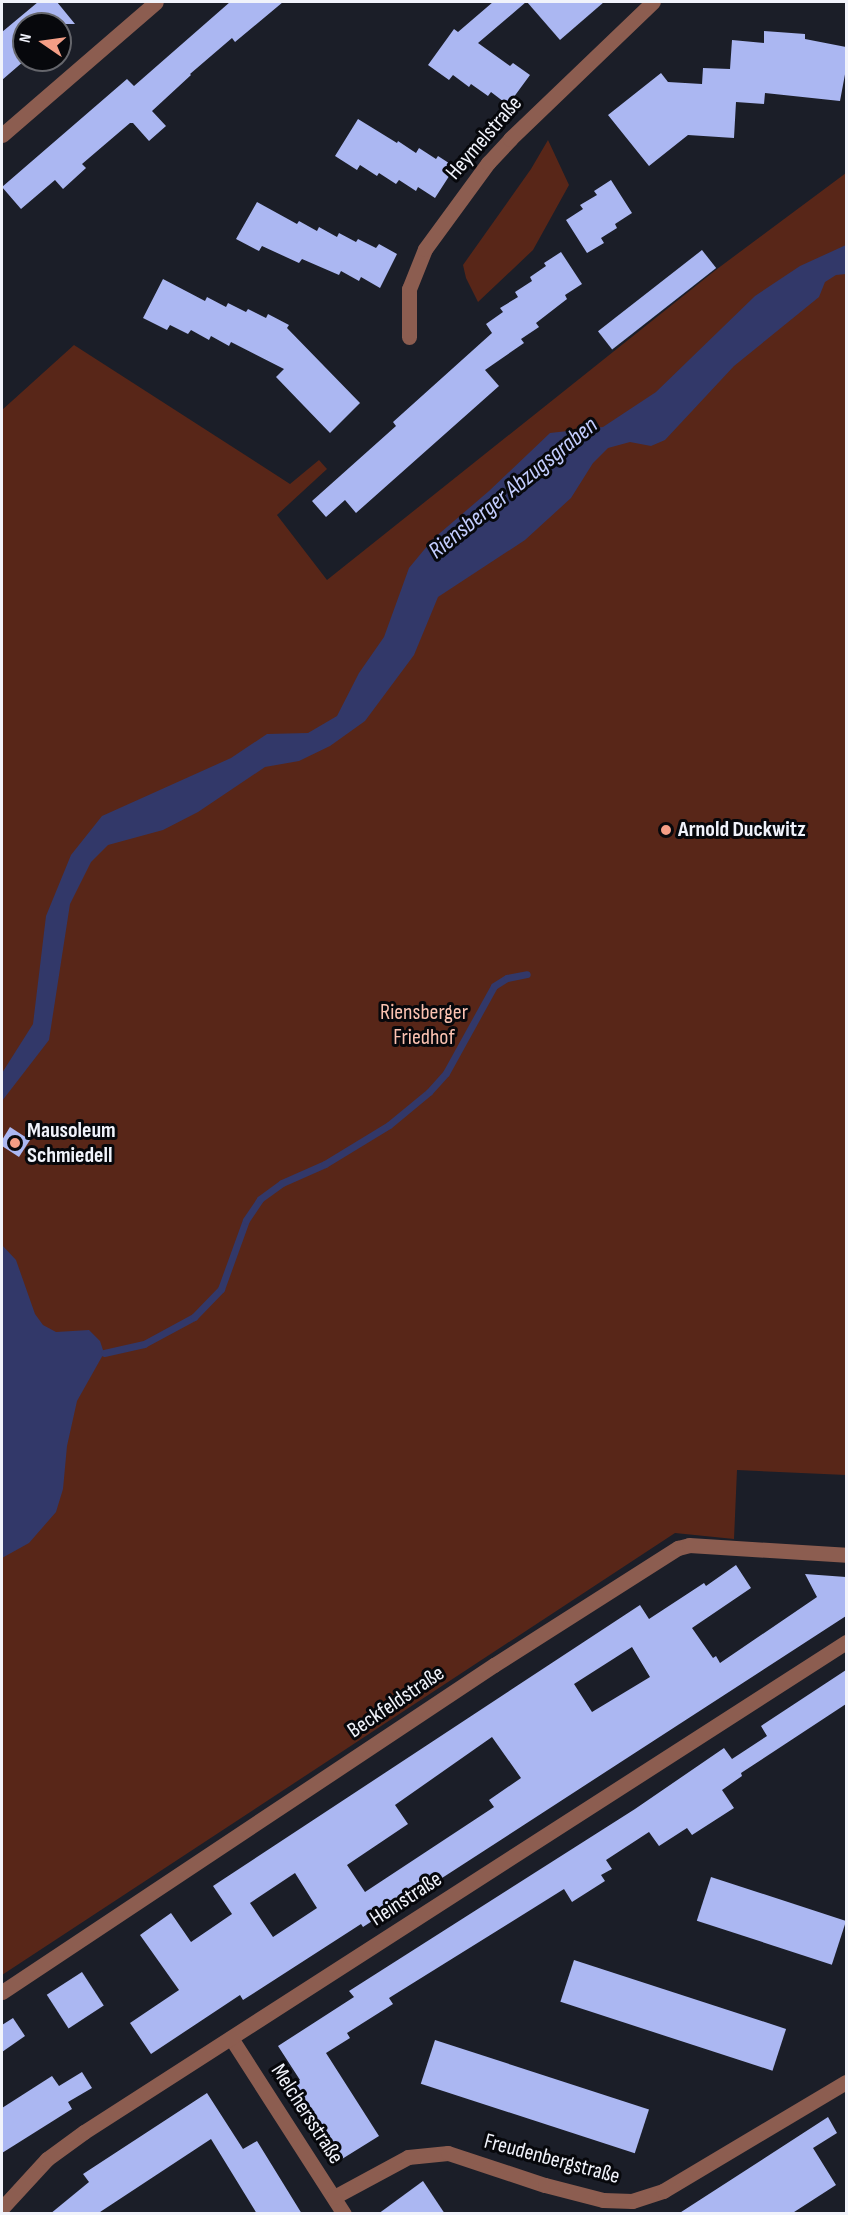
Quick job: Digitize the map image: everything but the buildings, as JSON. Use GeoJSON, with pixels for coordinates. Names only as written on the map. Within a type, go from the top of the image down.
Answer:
{"type":"FeatureCollection","features":[{"type":"Feature","properties":{"kind":"street"},"geometry":{"type":"LineString","coordinates":[[2,135],[156,2]]}},
{"type":"Feature","properties":{"kind":"street","name":"Heymelstraße"},"geometry":{"type":"LineString","coordinates":[[409,337],[409,289],[425,249],[488,163],[510,139],[653,2]]}},
{"type":"Feature","properties":{"kind":"street","name":"Beckfeldstraße"},"geometry":{"type":"LineString","coordinates":[[2,1992],[494,1665],[678,1548],[689,1545],[846,1555]]}},
{"type":"Feature","properties":{"kind":"street","name":"Heinstraße"},"geometry":{"type":"LineString","coordinates":[[2,2208],[47,2159],[74,2139],[846,1642]]}},
{"type":"Feature","properties":{"kind":"street","name":"Melchersstraße"},"geometry":{"type":"LineString","coordinates":[[231,2038],[344,2214]]}},
{"type":"Feature","properties":{"kind":"street","name":"Freudenbergstraße"},"geometry":{"type":"LineString","coordinates":[[334,2197],[408,2157],[448,2153],[603,2200],[632,2201],[663,2191],[846,2082]]}},
{"type":"Feature","properties":{"kind":"green space"},"geometry":{"type":"Polygon","coordinates":[[[548,140],[569,185],[533,250],[478,302],[466,278],[463,265],[531,169],[548,140]]]}},
{"type":"Feature","properties":{"kind":"green space","name":"Riensberger Friedhof"},"geometry":{"type":"Polygon","coordinates":[[[846,173],[846,1475],[737,1470],[734,1539],[675,1533],[2,1975],[2,410],[74,345],[290,484],[319,460],[327,469],[277,515],[327,580],[717,269],[846,173]]]}},
{"type":"Feature","properties":{"kind":"water","name":"Riensberger Abzugsgraben"},"geometry":{"type":"Polygon","coordinates":[[[846,245],[846,274],[836,275],[825,282],[819,297],[734,366],[665,440],[651,446],[630,442],[608,448],[593,463],[571,498],[525,540],[438,597],[414,655],[365,721],[330,746],[299,761],[265,767],[198,812],[163,830],[108,845],[91,862],[70,904],[49,1040],[2,1101],[2,1073],[33,1024],[46,916],[71,855],[102,816],[231,758],[267,734],[308,733],[337,716],[359,673],[384,637],[409,568],[433,539],[489,491],[550,433],[603,427],[656,392],[755,296],[800,266],[846,245]]]}},
{"type":"Feature","properties":{"kind":"water"},"geometry":{"type":"Polygon","coordinates":[[[2,1245],[16,1260],[35,1314],[43,1325],[56,1332],[89,1330],[100,1341],[104,1353],[77,1401],[67,1446],[63,1489],[56,1512],[29,1543],[2,1558],[2,1245]]]}},
{"type":"Feature","properties":{"kind":"waterway"},"geometry":{"type":"LineString","coordinates":[[104,1353],[144,1344],[194,1317],[221,1289],[246,1220],[260,1199],[282,1183],[325,1164],[389,1125],[429,1092],[446,1073],[494,986],[507,978],[527,974]]}},
{"type":"Feature","properties":{"kind":"place","name":"Arnold Duckwitz"},"geometry":{"type":"Point","coordinates":[666,830]}},
{"type":"Feature","properties":{"kind":"place","name":"Mausoleum Schmiedell"},"geometry":{"type":"Point","coordinates":[15,1143]}}]}
